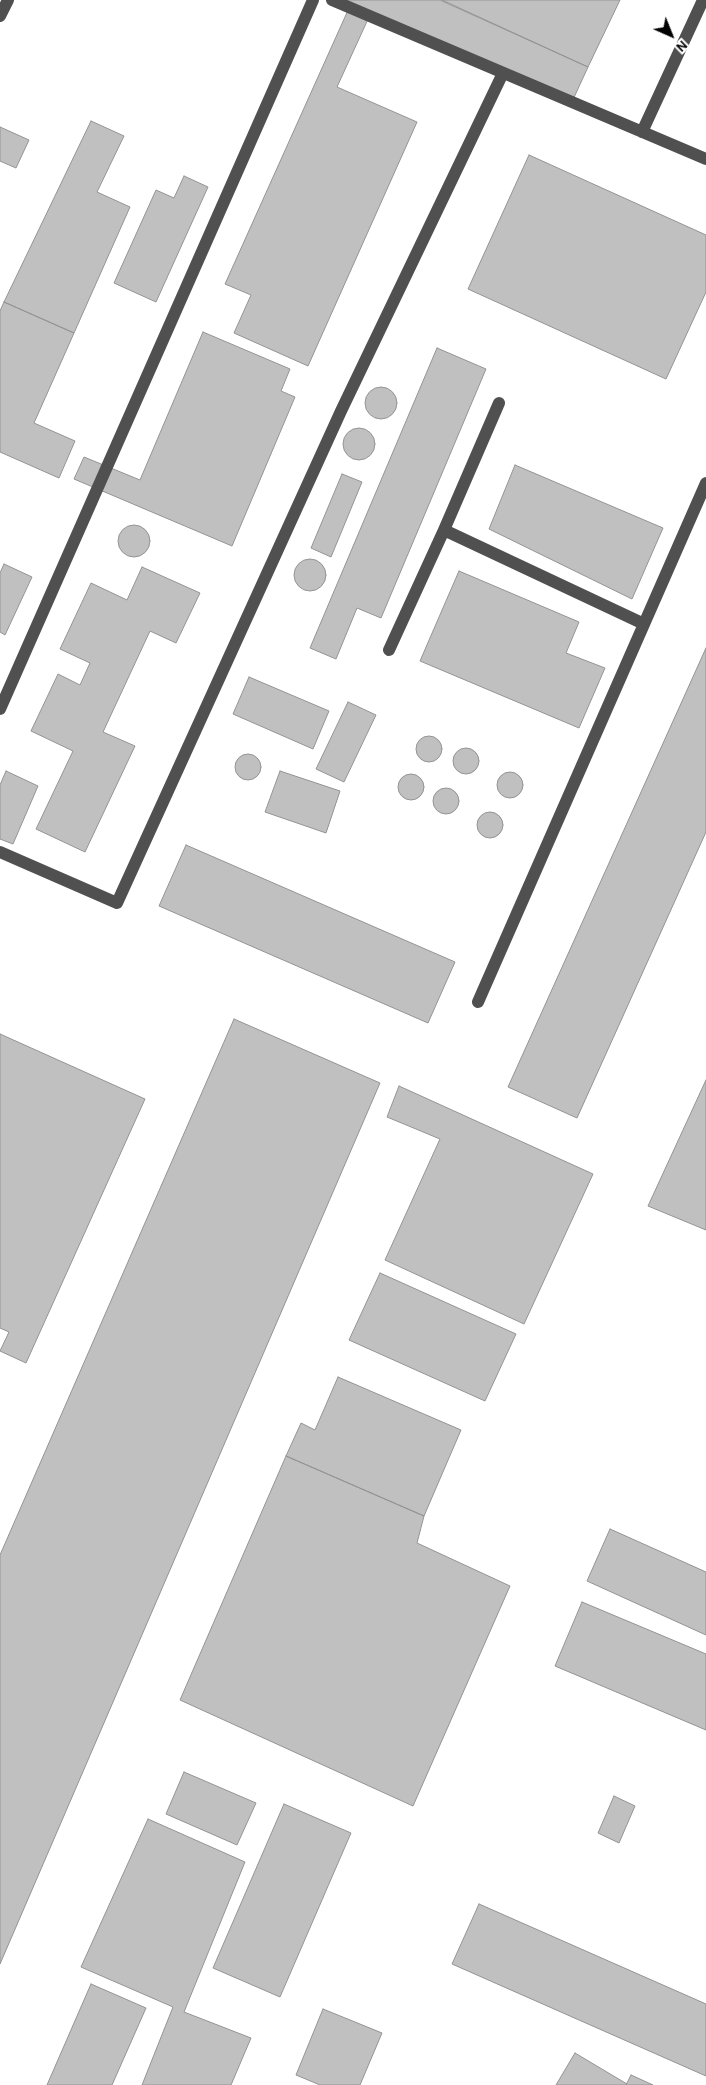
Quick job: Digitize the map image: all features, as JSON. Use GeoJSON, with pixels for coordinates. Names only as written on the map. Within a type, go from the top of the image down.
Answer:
{"type":"FeatureCollection","features":[{"type":"Feature","properties":{"kind":"lane"},"geometry":{"type":"LineString","coordinates":[[0,16],[8,0]]}},
{"type":"Feature","properties":{"kind":"lane"},"geometry":{"type":"LineString","coordinates":[[0,709],[313,0]]}},
{"type":"Feature","properties":{"kind":"lane"},"geometry":{"type":"LineString","coordinates":[[332,0],[706,159]]}},
{"type":"Feature","properties":{"kind":"lane"},"geometry":{"type":"LineString","coordinates":[[642,132],[702,0]]}},
{"type":"Feature","properties":{"kind":"lane"},"geometry":{"type":"LineString","coordinates":[[0,852],[117,903],[340,411],[503,73]]}},
{"type":"Feature","properties":{"kind":"lane"},"geometry":{"type":"LineString","coordinates":[[389,650],[444,530],[498,403]]}},
{"type":"Feature","properties":{"kind":"lane"},"geometry":{"type":"LineString","coordinates":[[478,1002],[706,483]]}},
{"type":"Feature","properties":{"kind":"lane"},"geometry":{"type":"LineString","coordinates":[[444,530],[644,624]]}},
{"type":"Feature","properties":{"kind":"building"},"geometry":{"type":"Polygon","coordinates":[[[330,0],[440,0],[588,67],[571,104],[330,0]]]}},
{"type":"Feature","properties":{"kind":"building"},"geometry":{"type":"Polygon","coordinates":[[[442,0],[620,0],[588,67],[442,0]]]}},
{"type":"Feature","properties":{"kind":"building"},"geometry":{"type":"Polygon","coordinates":[[[349,8],[369,17],[337,87],[417,122],[308,366],[234,333],[251,295],[225,284],[349,8]]]}},
{"type":"Feature","properties":{"kind":"building"},"geometry":{"type":"Polygon","coordinates":[[[91,121],[124,136],[97,192],[130,207],[74,333],[4,302],[91,121]]]}},
{"type":"Feature","properties":{"kind":"building"},"geometry":{"type":"Polygon","coordinates":[[[0,127],[29,140],[16,168],[0,161],[0,127]]]}},
{"type":"Feature","properties":{"kind":"building"},"geometry":{"type":"Polygon","coordinates":[[[529,155],[706,235],[706,292],[666,379],[468,289],[529,155]]]}},
{"type":"Feature","properties":{"kind":"building"},"geometry":{"type":"Polygon","coordinates":[[[184,176],[208,187],[156,302],[114,283],[156,190],[174,198],[184,176]]]}},
{"type":"Feature","properties":{"kind":"building"},"geometry":{"type":"Polygon","coordinates":[[[4,302],[74,333],[34,423],[75,441],[59,478],[0,452],[0,311],[4,302]]]}},
{"type":"Feature","properties":{"kind":"building"},"geometry":{"type":"Polygon","coordinates":[[[203,332],[290,369],[281,391],[295,397],[232,546],[74,479],[84,457],[140,480],[203,332]]]}},
{"type":"Feature","properties":{"kind":"building"},"geometry":{"type":"Polygon","coordinates":[[[437,348],[486,369],[381,618],[357,608],[336,659],[310,648],[437,348]]]}},
{"type":"Feature","properties":{"kind":"building"},"geometry":{"type":"Polygon","coordinates":[[[381,387],[393,391],[397,403],[393,415],[381,419],[369,415],[365,403],[369,391],[381,387]]]}},
{"type":"Feature","properties":{"kind":"building"},"geometry":{"type":"Polygon","coordinates":[[[359,428],[371,432],[375,444],[371,456],[359,460],[347,456],[343,444],[347,432],[359,428]]]}},
{"type":"Feature","properties":{"kind":"building"},"geometry":{"type":"Polygon","coordinates":[[[515,465],[663,528],[632,599],[489,529],[515,465]]]}},
{"type":"Feature","properties":{"kind":"building"},"geometry":{"type":"Polygon","coordinates":[[[342,474],[362,482],[331,557],[311,548],[342,474]]]}},
{"type":"Feature","properties":{"kind":"building"},"geometry":{"type":"Polygon","coordinates":[[[134,525],[146,529],[150,541],[146,553],[134,557],[122,553],[118,541],[122,529],[134,525]]]}},
{"type":"Feature","properties":{"kind":"building"},"geometry":{"type":"Polygon","coordinates":[[[310,559],[322,563],[326,575],[322,587],[310,591],[298,587],[294,575],[298,563],[310,559]]]}},
{"type":"Feature","properties":{"kind":"building"},"geometry":{"type":"Polygon","coordinates":[[[4,564],[32,577],[5,635],[0,632],[0,573],[4,564]]]}},
{"type":"Feature","properties":{"kind":"building"},"geometry":{"type":"Polygon","coordinates":[[[142,567],[200,593],[176,643],[150,631],[103,732],[135,746],[85,852],[36,829],[73,751],[31,731],[58,674],[80,685],[90,663],[60,649],[91,583],[127,600],[142,567]]]}},
{"type":"Feature","properties":{"kind":"building"},"geometry":{"type":"Polygon","coordinates":[[[459,571],[579,622],[566,653],[605,668],[579,728],[420,661],[459,571]]]}},
{"type":"Feature","properties":{"kind":"building"},"geometry":{"type":"Polygon","coordinates":[[[706,648],[706,832],[577,1118],[508,1087],[706,648]]]}},
{"type":"Feature","properties":{"kind":"building"},"geometry":{"type":"Polygon","coordinates":[[[249,677],[329,711],[313,749],[233,714],[249,677]]]}},
{"type":"Feature","properties":{"kind":"building"},"geometry":{"type":"Polygon","coordinates":[[[348,702],[376,715],[344,782],[316,769],[348,702]]]}},
{"type":"Feature","properties":{"kind":"building"},"geometry":{"type":"Polygon","coordinates":[[[429,736],[438,740],[442,749],[438,758],[429,762],[420,758],[416,749],[420,740],[429,736]]]}},
{"type":"Feature","properties":{"kind":"building"},"geometry":{"type":"Polygon","coordinates":[[[466,748],[475,752],[479,761],[475,770],[466,774],[457,770],[453,761],[457,752],[466,748]]]}},
{"type":"Feature","properties":{"kind":"building"},"geometry":{"type":"Polygon","coordinates":[[[248,754],[257,758],[261,767],[257,776],[248,780],[239,776],[235,767],[239,758],[248,754]]]}},
{"type":"Feature","properties":{"kind":"building"},"geometry":{"type":"Polygon","coordinates":[[[6,771],[38,786],[13,844],[0,839],[0,785],[6,771]]]}},
{"type":"Feature","properties":{"kind":"building"},"geometry":{"type":"Polygon","coordinates":[[[280,771],[340,791],[326,833],[265,812],[280,771]]]}},
{"type":"Feature","properties":{"kind":"building"},"geometry":{"type":"Polygon","coordinates":[[[510,772],[519,776],[523,785],[519,794],[510,798],[501,794],[497,785],[501,776],[510,772]]]}},
{"type":"Feature","properties":{"kind":"building"},"geometry":{"type":"Polygon","coordinates":[[[411,774],[420,778],[424,787],[420,796],[411,800],[402,796],[398,787],[402,778],[411,774]]]}},
{"type":"Feature","properties":{"kind":"building"},"geometry":{"type":"Polygon","coordinates":[[[446,788],[455,792],[459,801],[455,810],[446,814],[437,810],[433,801],[437,792],[446,788]]]}},
{"type":"Feature","properties":{"kind":"building"},"geometry":{"type":"Polygon","coordinates":[[[490,812],[499,816],[503,825],[499,834],[490,838],[481,834],[477,825],[481,816],[490,812]]]}},
{"type":"Feature","properties":{"kind":"building"},"geometry":{"type":"Polygon","coordinates":[[[186,845],[455,962],[428,1023],[159,906],[186,845]]]}},
{"type":"Feature","properties":{"kind":"building"},"geometry":{"type":"Polygon","coordinates":[[[234,1019],[380,1083],[0,1964],[0,1555],[234,1019]]]}},
{"type":"Feature","properties":{"kind":"building"},"geometry":{"type":"Polygon","coordinates":[[[0,1034],[145,1099],[26,1363],[0,1351],[9,1332],[0,1328],[0,1034]]]}},
{"type":"Feature","properties":{"kind":"building"},"geometry":{"type":"Polygon","coordinates":[[[706,1080],[706,1230],[648,1206],[706,1080]]]}},
{"type":"Feature","properties":{"kind":"building"},"geometry":{"type":"Polygon","coordinates":[[[399,1086],[593,1174],[524,1324],[385,1260],[440,1139],[387,1117],[399,1086]]]}},
{"type":"Feature","properties":{"kind":"building"},"geometry":{"type":"Polygon","coordinates":[[[380,1273],[516,1334],[485,1401],[349,1340],[380,1273]]]}},
{"type":"Feature","properties":{"kind":"building"},"geometry":{"type":"Polygon","coordinates":[[[338,1377],[461,1430],[424,1516],[286,1456],[301,1423],[315,1430],[338,1377]]]}},
{"type":"Feature","properties":{"kind":"building"},"geometry":{"type":"Polygon","coordinates":[[[286,1456],[424,1516],[417,1543],[510,1586],[413,1806],[180,1700],[286,1456]]]}},
{"type":"Feature","properties":{"kind":"building"},"geometry":{"type":"Polygon","coordinates":[[[610,1529],[706,1572],[706,1635],[587,1581],[610,1529]]]}},
{"type":"Feature","properties":{"kind":"building"},"geometry":{"type":"Polygon","coordinates":[[[582,1602],[706,1654],[706,1730],[555,1666],[582,1602]]]}},
{"type":"Feature","properties":{"kind":"building"},"geometry":{"type":"Polygon","coordinates":[[[184,1772],[256,1803],[237,1845],[166,1814],[184,1772]]]}},
{"type":"Feature","properties":{"kind":"building"},"geometry":{"type":"Polygon","coordinates":[[[614,1796],[635,1806],[619,1843],[598,1833],[614,1796]]]}},
{"type":"Feature","properties":{"kind":"building"},"geometry":{"type":"Polygon","coordinates":[[[284,1804],[351,1833],[280,1997],[213,1968],[284,1804]]]}},
{"type":"Feature","properties":{"kind":"building"},"geometry":{"type":"Polygon","coordinates":[[[148,1819],[245,1862],[184,2012],[251,2038],[231,2085],[142,2085],[173,2007],[81,1967],[148,1819]]]}},
{"type":"Feature","properties":{"kind":"building"},"geometry":{"type":"Polygon","coordinates":[[[479,1904],[706,2004],[706,2076],[452,1964],[479,1904]]]}},
{"type":"Feature","properties":{"kind":"building"},"geometry":{"type":"Polygon","coordinates":[[[91,1984],[146,2008],[112,2085],[47,2085],[91,1984]]]}},
{"type":"Feature","properties":{"kind":"building"},"geometry":{"type":"Polygon","coordinates":[[[323,2009],[382,2033],[360,2085],[320,2085],[296,2075],[323,2009]]]}},
{"type":"Feature","properties":{"kind":"building"},"geometry":{"type":"Polygon","coordinates":[[[575,2053],[627,2084],[556,2085],[575,2053]]]}},
{"type":"Feature","properties":{"kind":"building"},"geometry":{"type":"Polygon","coordinates":[[[631,2075],[653,2085],[626,2085],[631,2075]]]}}]}
